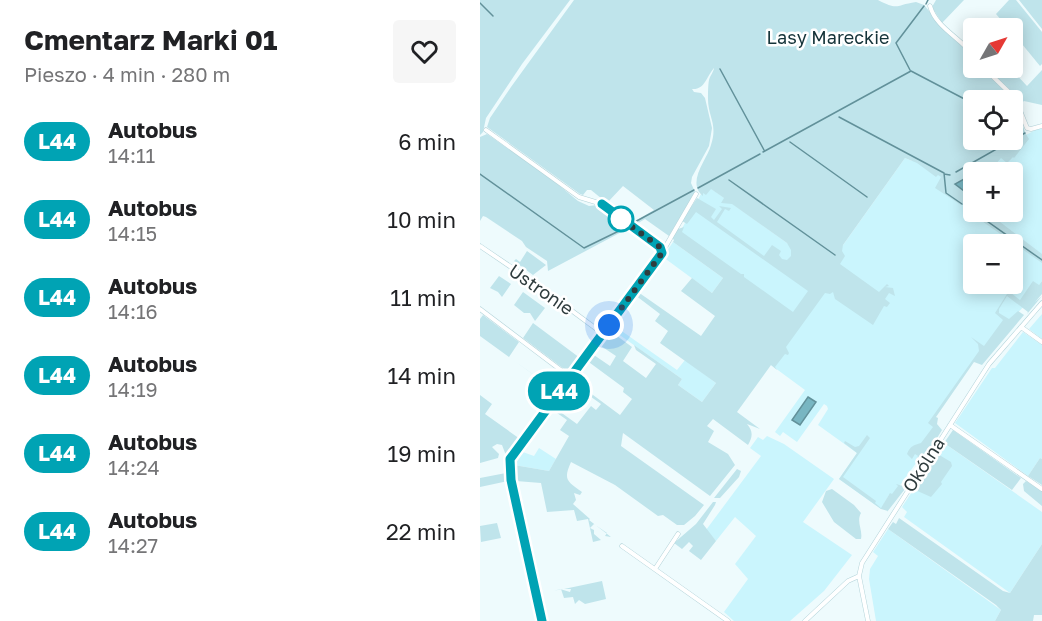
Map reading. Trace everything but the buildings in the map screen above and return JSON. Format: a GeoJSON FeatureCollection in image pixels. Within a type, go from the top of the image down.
{"type":"FeatureCollection","features":[{"type":"Feature","properties":{"kind":"street"},"geometry":{"type":"LineString","coordinates":[[930,6],[939,21],[963,43]]}},
{"type":"Feature","properties":{"kind":"street"},"geometry":{"type":"LineString","coordinates":[[994,78],[1015,98],[1027,128],[1042,126]]}},
{"type":"Feature","properties":{"kind":"street"},"geometry":{"type":"LineString","coordinates":[[486,130],[579,197],[602,204],[660,247],[662,251]]}},
{"type":"Feature","properties":{"kind":"street"},"geometry":{"type":"LineString","coordinates":[[542,621],[509,462],[515,450],[662,251],[696,194]]}},
{"type":"Feature","properties":{"kind":"street","name":"Ustronie"},"geometry":{"type":"LineString","coordinates":[[480,246],[602,333]]}},
{"type":"Feature","properties":{"kind":"street","name":"Okólna"},"geometry":{"type":"LineString","coordinates":[[859,576],[863,562],[989,364],[1042,303]]}},
{"type":"Feature","properties":{"kind":"street"},"geometry":{"type":"LineString","coordinates":[[480,309],[570,377]]}},
{"type":"Feature","properties":{"kind":"street"},"geometry":{"type":"LineString","coordinates":[[1021,327],[1042,342]]}},
{"type":"Feature","properties":{"kind":"street"},"geometry":{"type":"LineString","coordinates":[[950,425],[1042,489]]}},
{"type":"Feature","properties":{"kind":"street"},"geometry":{"type":"LineString","coordinates":[[655,569],[678,534]]}},
{"type":"Feature","properties":{"kind":"street"},"geometry":{"type":"LineString","coordinates":[[622,546],[728,621]]}},
{"type":"Feature","properties":{"kind":"street"},"geometry":{"type":"LineString","coordinates":[[805,621],[848,581],[859,576],[868,621]]}},
{"type":"Feature","properties":{"kind":"shaded area"},"geometry":{"type":"Polygon","coordinates":[[[1037,129],[1042,129],[1042,281],[1024,306],[973,361],[931,421],[940,430],[893,495],[889,495],[881,509],[839,479],[857,453],[818,425],[828,409],[827,406],[824,404],[797,442],[783,432],[780,436],[775,432],[805,390],[771,365],[831,262],[905,158],[912,161],[982,159],[998,150],[1023,150],[1023,137],[1037,129]]]}},
{"type":"Feature","properties":{"kind":"shaded area"},"geometry":{"type":"Polygon","coordinates":[[[963,180],[963,190],[955,184],[963,180]]]}},
{"type":"Feature","properties":{"kind":"shaded area"},"geometry":{"type":"Polygon","coordinates":[[[706,185],[801,253],[810,291],[794,314],[680,232],[706,185]]]}},
{"type":"Feature","properties":{"kind":"shaded area"},"geometry":{"type":"Polygon","coordinates":[[[673,242],[723,278],[712,293],[663,257],[673,242]]]}},
{"type":"Feature","properties":{"kind":"shaded area"},"geometry":{"type":"Polygon","coordinates":[[[1042,314],[1042,339],[1029,329],[1042,314]]]}},
{"type":"Feature","properties":{"kind":"shaded area"},"geometry":{"type":"Polygon","coordinates":[[[616,327],[677,370],[685,360],[716,383],[702,402],[678,385],[682,379],[614,331],[616,327]]]}},
{"type":"Feature","properties":{"kind":"shaded area"},"geometry":{"type":"Polygon","coordinates":[[[1023,332],[1042,345],[1042,459],[1040,458],[1028,476],[955,423],[992,368],[995,368],[1023,332]]]}},
{"type":"Feature","properties":{"kind":"shaded area"},"geometry":{"type":"Polygon","coordinates":[[[808,397],[816,402],[800,425],[792,420],[808,397]]]}},
{"type":"Feature","properties":{"kind":"shaded area"},"geometry":{"type":"Polygon","coordinates":[[[767,436],[784,444],[834,479],[803,522],[852,555],[824,591],[790,621],[734,621],[724,612],[748,579],[735,564],[756,536],[735,517],[716,541],[706,530],[761,456],[750,448],[758,437],[763,440],[767,436]]]}},
{"type":"Feature","properties":{"kind":"shaded area"},"geometry":{"type":"Polygon","coordinates":[[[944,443],[1042,512],[1042,544],[1010,593],[904,517],[907,512],[902,507],[944,443]]]}},
{"type":"Feature","properties":{"kind":"shaded area"},"geometry":{"type":"Polygon","coordinates":[[[539,448],[556,459],[549,471],[514,465],[520,451],[534,456],[539,448]]]}},
{"type":"Feature","properties":{"kind":"shaded area"},"geometry":{"type":"Polygon","coordinates":[[[888,529],[1001,610],[995,621],[876,621],[869,579],[870,569],[878,556],[873,552],[888,529]]]}},
{"type":"Feature","properties":{"kind":"green space"},"geometry":{"type":"Polygon","coordinates":[[[480,0],[570,0],[522,64],[486,118],[483,132],[480,135],[480,0]]]}},
{"type":"Feature","properties":{"kind":"green space","name":"Lasy Mareckie"},"geometry":{"type":"Polygon","coordinates":[[[574,0],[878,0],[894,6],[916,2],[924,5],[948,33],[963,46],[963,78],[994,78],[1006,90],[963,90],[963,150],[1020,150],[1008,162],[1001,158],[998,162],[963,162],[963,179],[956,184],[963,190],[961,205],[935,188],[941,177],[938,175],[936,177],[917,163],[905,158],[843,245],[842,251],[845,256],[840,264],[879,292],[887,284],[889,286],[885,287],[893,288],[895,296],[889,293],[885,299],[890,303],[887,307],[884,306],[873,325],[835,299],[833,292],[825,293],[786,347],[789,353],[785,354],[775,367],[777,370],[771,365],[737,412],[760,429],[747,424],[752,434],[748,445],[713,419],[707,426],[714,431],[708,442],[728,454],[735,465],[710,496],[623,433],[621,446],[704,505],[684,525],[677,525],[663,515],[658,516],[615,485],[571,462],[567,473],[568,480],[582,492],[580,495],[574,493],[576,500],[573,504],[596,525],[590,528],[601,540],[593,542],[588,519],[577,521],[574,510],[547,512],[541,483],[516,481],[514,465],[549,471],[569,436],[560,430],[567,420],[550,408],[552,406],[577,424],[591,406],[596,410],[601,404],[587,394],[589,392],[620,415],[632,399],[623,392],[624,388],[586,360],[591,353],[610,366],[616,356],[598,344],[609,330],[632,347],[623,361],[646,378],[656,364],[636,350],[634,345],[682,379],[678,385],[702,402],[716,383],[660,343],[668,331],[655,321],[660,314],[635,295],[638,292],[701,336],[715,316],[681,291],[692,278],[712,293],[723,278],[673,242],[672,238],[678,229],[684,227],[682,232],[744,274],[744,277],[793,312],[808,291],[696,212],[687,224],[682,221],[697,198],[716,209],[711,217],[714,220],[722,209],[719,206],[731,208],[729,211],[725,209],[717,222],[764,256],[772,245],[781,251],[779,255],[782,259],[787,260],[791,256],[787,243],[732,204],[721,203],[724,198],[711,189],[706,195],[703,193],[703,196],[698,190],[699,171],[713,138],[713,126],[708,105],[708,92],[709,80],[714,68],[703,85],[692,89],[694,92],[701,93],[705,98],[712,128],[709,146],[692,177],[691,183],[695,192],[669,236],[645,219],[635,225],[641,229],[640,231],[630,224],[654,210],[623,186],[607,203],[591,190],[587,190],[583,195],[580,194],[487,127],[490,118],[574,0]]]}},
{"type":"Feature","properties":{"kind":"green space"},"geometry":{"type":"Polygon","coordinates":[[[936,0],[964,0],[942,23],[932,7],[936,0]]]}},
{"type":"Feature","properties":{"kind":"green space"},"geometry":{"type":"Polygon","coordinates":[[[1009,0],[1016,0],[1042,32],[1042,64],[1040,66],[1023,45],[1023,18],[999,18],[996,14],[1009,0]]]}},
{"type":"Feature","properties":{"kind":"green space"},"geometry":{"type":"Polygon","coordinates":[[[1019,0],[1042,0],[1042,29],[1019,0]]]}},
{"type":"Feature","properties":{"kind":"green space"},"geometry":{"type":"Polygon","coordinates":[[[1042,70],[1042,105],[1023,102],[1023,90],[1010,90],[996,78],[1019,78],[1027,86],[1042,70]]]}},
{"type":"Feature","properties":{"kind":"green space"},"geometry":{"type":"Polygon","coordinates":[[[1023,126],[1024,130],[1029,139],[1023,147],[1023,126]]]}},
{"type":"Feature","properties":{"kind":"green space"},"geometry":{"type":"Polygon","coordinates":[[[487,134],[549,177],[578,201],[589,206],[597,205],[629,228],[548,271],[547,261],[526,247],[522,241],[486,217],[483,216],[480,221],[480,137],[487,134]]]}},
{"type":"Feature","properties":{"kind":"green space"},"geometry":{"type":"Polygon","coordinates":[[[983,222],[1000,222],[1016,234],[1000,234],[983,222]]]}},
{"type":"Feature","properties":{"kind":"green space"},"geometry":{"type":"Polygon","coordinates":[[[1023,239],[1042,254],[1042,263],[1023,250],[1023,239]]]}},
{"type":"Feature","properties":{"kind":"green space"},"geometry":{"type":"Polygon","coordinates":[[[527,251],[546,265],[533,275],[514,261],[516,259],[520,262],[527,251]]]}},
{"type":"Feature","properties":{"kind":"green space"},"geometry":{"type":"Polygon","coordinates":[[[499,276],[511,284],[502,297],[490,288],[499,276]]]}},
{"type":"Feature","properties":{"kind":"green space"},"geometry":{"type":"Polygon","coordinates":[[[1033,281],[1039,285],[1042,281],[1042,294],[1035,302],[1042,296],[1027,314],[1028,312],[1007,296],[999,313],[1009,319],[1018,311],[1024,315],[982,365],[974,362],[936,417],[938,418],[937,424],[942,430],[921,464],[930,446],[920,463],[915,461],[918,456],[915,454],[912,459],[907,454],[909,449],[921,443],[933,427],[928,423],[979,351],[978,344],[971,337],[984,346],[1003,320],[995,313],[1007,294],[1012,294],[1020,300],[1033,281]]]}},
{"type":"Feature","properties":{"kind":"green space"},"geometry":{"type":"Polygon","coordinates":[[[523,292],[545,308],[535,321],[530,313],[524,313],[514,305],[523,292]]]}},
{"type":"Feature","properties":{"kind":"green space"},"geometry":{"type":"Polygon","coordinates":[[[483,315],[519,342],[509,357],[480,336],[480,319],[483,315]]]}},
{"type":"Feature","properties":{"kind":"green space"},"geometry":{"type":"Polygon","coordinates":[[[533,323],[580,358],[570,372],[523,338],[533,323]]]}},
{"type":"Feature","properties":{"kind":"green space"},"geometry":{"type":"Polygon","coordinates":[[[480,395],[492,404],[485,414],[520,439],[507,458],[502,445],[497,444],[492,447],[499,454],[498,458],[480,463],[480,395]]]}},
{"type":"Feature","properties":{"kind":"green space"},"geometry":{"type":"Polygon","coordinates":[[[953,430],[1021,478],[1012,490],[944,443],[953,430]]]}},
{"type":"Feature","properties":{"kind":"green space"},"geometry":{"type":"Polygon","coordinates":[[[867,435],[870,438],[843,477],[876,501],[875,503],[881,508],[890,493],[892,494],[898,486],[896,484],[903,486],[905,489],[888,511],[881,509],[839,479],[857,453],[844,443],[845,441],[855,447],[859,446],[867,435]]]}},
{"type":"Feature","properties":{"kind":"green space"},"geometry":{"type":"Polygon","coordinates":[[[936,453],[951,462],[952,466],[941,482],[942,484],[931,497],[913,489],[936,453]]]}},
{"type":"Feature","properties":{"kind":"green space"},"geometry":{"type":"Polygon","coordinates":[[[1040,458],[1042,459],[1042,485],[1028,476],[1040,458]]]}},
{"type":"Feature","properties":{"kind":"green space"},"geometry":{"type":"Polygon","coordinates":[[[737,469],[741,471],[739,477],[720,498],[714,498],[737,469]]]}},
{"type":"Feature","properties":{"kind":"green space"},"geometry":{"type":"Polygon","coordinates":[[[506,473],[508,481],[480,487],[480,478],[506,473]]]}},
{"type":"Feature","properties":{"kind":"green space"},"geometry":{"type":"Polygon","coordinates":[[[1026,481],[1042,491],[1042,506],[1024,491],[1023,484],[1026,481]]]}},
{"type":"Feature","properties":{"kind":"green space"},"geometry":{"type":"Polygon","coordinates":[[[832,489],[861,513],[859,520],[861,539],[856,539],[834,522],[822,502],[826,491],[832,489]]]}},
{"type":"Feature","properties":{"kind":"green space"},"geometry":{"type":"Polygon","coordinates":[[[713,502],[716,502],[715,505],[703,524],[716,541],[701,560],[689,551],[693,546],[689,542],[682,549],[674,543],[696,524],[713,502]]]}},
{"type":"Feature","properties":{"kind":"green space"},"geometry":{"type":"Polygon","coordinates":[[[899,518],[1003,591],[1010,593],[1042,544],[1042,615],[1034,615],[1033,621],[995,621],[1001,610],[996,605],[888,529],[893,522],[896,524],[899,518]]]}},
{"type":"Feature","properties":{"kind":"green space"},"geometry":{"type":"Polygon","coordinates":[[[497,523],[501,538],[481,542],[480,526],[497,523]]]}},
{"type":"Feature","properties":{"kind":"green space"},"geometry":{"type":"Polygon","coordinates":[[[602,581],[606,599],[585,604],[579,600],[575,604],[573,597],[564,598],[561,589],[570,592],[571,589],[564,589],[602,581]]]}},
{"type":"Feature","properties":{"kind":"waterway"},"geometry":{"type":"LineString","coordinates":[[926,4],[928,0]]}},
{"type":"Feature","properties":{"kind":"waterway"},"geometry":{"type":"LineString","coordinates":[[480,3],[493,16]]}},
{"type":"Feature","properties":{"kind":"waterway"},"geometry":{"type":"LineString","coordinates":[[910,70],[896,43],[924,6]]}},
{"type":"Feature","properties":{"kind":"waterway"},"geometry":{"type":"LineString","coordinates":[[720,69],[764,150]]}},
{"type":"Feature","properties":{"kind":"waterway"},"geometry":{"type":"LineString","coordinates":[[763,152],[911,71],[963,98]]}},
{"type":"Feature","properties":{"kind":"waterway"},"geometry":{"type":"LineString","coordinates":[[839,117],[944,173],[946,193],[962,204]]}},
{"type":"Feature","properties":{"kind":"waterway"},"geometry":{"type":"LineString","coordinates":[[956,172],[1025,133]]}},
{"type":"Feature","properties":{"kind":"waterway"},"geometry":{"type":"LineString","coordinates":[[790,142],[867,197]]}},
{"type":"Feature","properties":{"kind":"waterway"},"geometry":{"type":"LineString","coordinates":[[698,188],[760,154]]}},
{"type":"Feature","properties":{"kind":"waterway"},"geometry":{"type":"LineString","coordinates":[[480,174],[584,248],[627,227]]}},
{"type":"Feature","properties":{"kind":"waterway"},"geometry":{"type":"LineString","coordinates":[[944,174],[950,175]]}},
{"type":"Feature","properties":{"kind":"waterway"},"geometry":{"type":"LineString","coordinates":[[729,180],[835,255]]}},
{"type":"Feature","properties":{"kind":"waterway"},"geometry":{"type":"LineString","coordinates":[[631,224],[694,190]]}},
{"type":"Feature","properties":{"kind":"waterway"},"geometry":{"type":"LineString","coordinates":[[988,222],[1042,260]]}},
{"type":"Feature","properties":{"kind":"bus line","name":"L44"},"geometry":{"type":"LineString","coordinates":[[542,621],[511,480],[510,459],[662,253],[660,247],[602,204]]}},
{"type":"Feature","properties":{"kind":"route"},"geometry":{"type":"LineString","coordinates":[[609,325],[662,253],[660,247],[621,219]]}}]}
